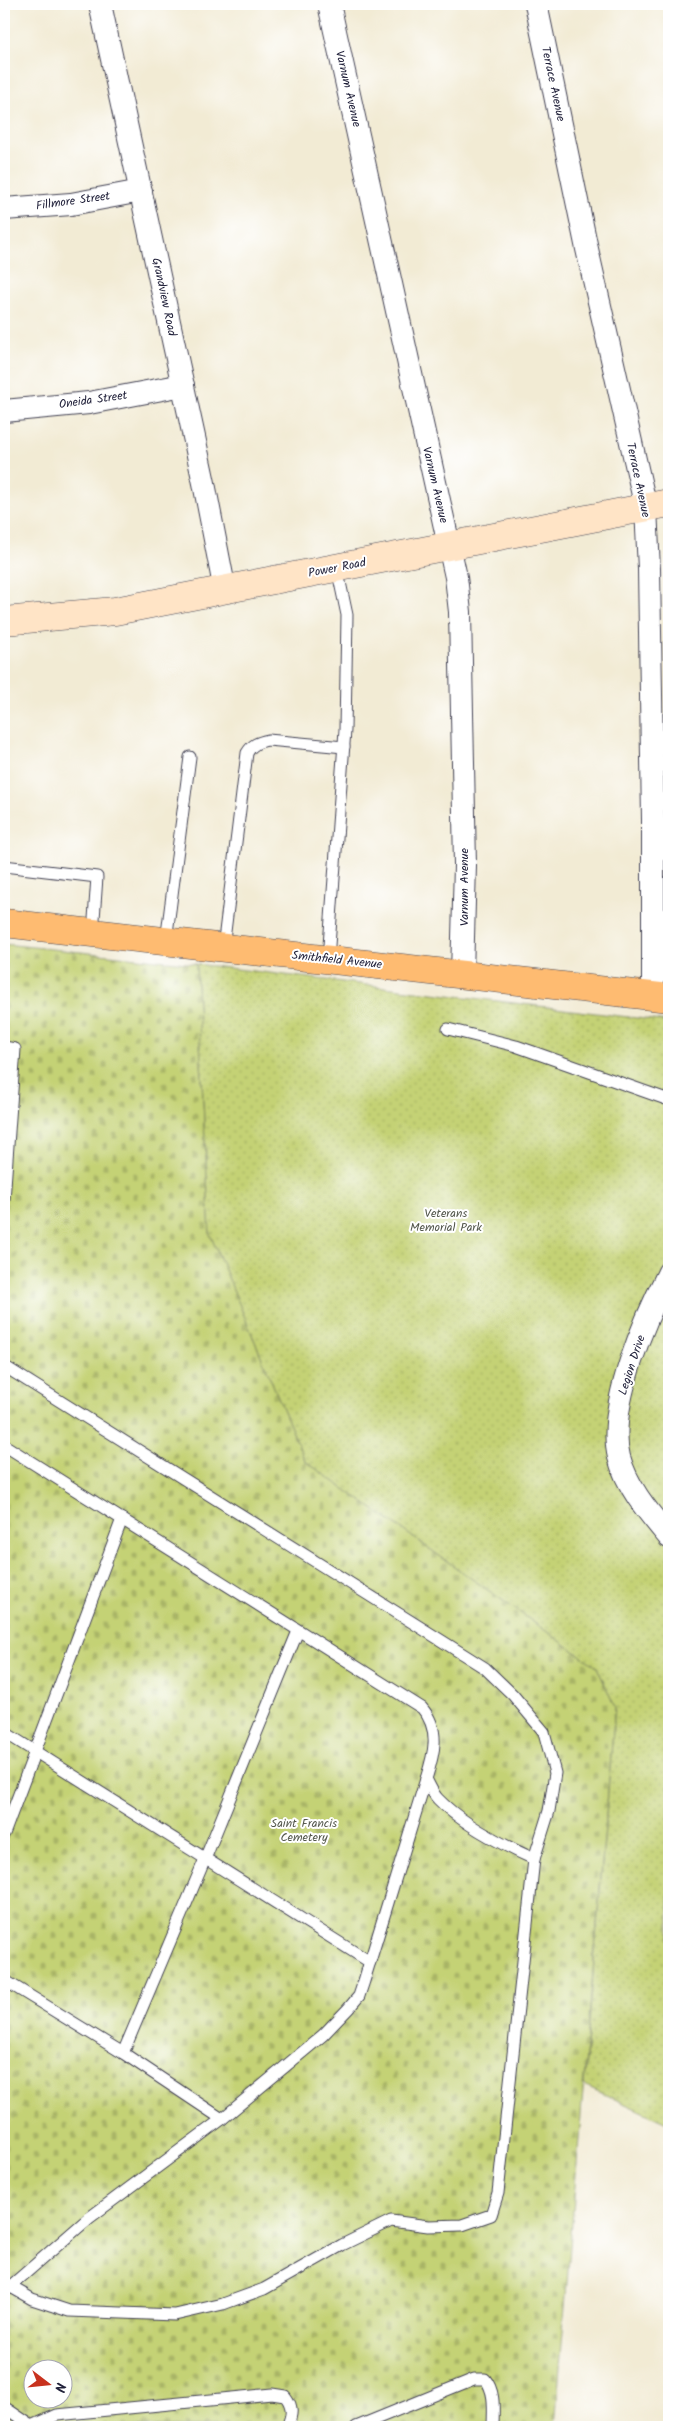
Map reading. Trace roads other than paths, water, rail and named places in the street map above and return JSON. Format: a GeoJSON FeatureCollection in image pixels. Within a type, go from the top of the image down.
{"type":"FeatureCollection","features":[{"type":"Feature","properties":{"kind":"main road","name":"Power Road"},"geometry":{"type":"LineString","coordinates":[[4,621],[115,611],[657,505]]}},
{"type":"Feature","properties":{"kind":"main road","name":"Smithfield Avenue"},"geometry":{"type":"LineString","coordinates":[[4,923],[661,997]]}},
{"type":"Feature","properties":{"kind":"street","name":"Grandview Road"},"geometry":{"type":"LineString","coordinates":[[100,4],[204,483],[225,591]]}},
{"type":"Feature","properties":{"kind":"street","name":"Varnum Avenue"},"geometry":{"type":"LineString","coordinates":[[328,4],[456,577],[460,612],[465,865],[462,974]]}},
{"type":"Feature","properties":{"kind":"street","name":"Terrace Avenue"},"geometry":{"type":"LineString","coordinates":[[536,4],[587,249],[657,505],[649,568],[653,791],[661,997]]}},
{"type":"Feature","properties":{"kind":"street","name":"Fillmore Street"},"geometry":{"type":"LineString","coordinates":[[4,209],[71,204],[141,191]]}},
{"type":"Feature","properties":{"kind":"street","name":"Oneida Street"},"geometry":{"type":"LineString","coordinates":[[4,411],[89,403],[183,385]]}},
{"type":"Feature","properties":{"kind":"street","name":"Legion Drive"},"geometry":{"type":"LineString","coordinates":[[669,1272],[656,1297],[633,1356],[621,1394],[617,1427],[618,1455],[624,1471],[649,1513],[669,1538]]}},
{"type":"Feature","properties":{"kind":"lane"},"geometry":{"type":"LineString","coordinates":[[328,959],[344,747],[347,615],[337,568]]}},
{"type":"Feature","properties":{"kind":"lane"},"geometry":{"type":"LineString","coordinates":[[223,948],[247,753],[250,748],[257,743],[268,740],[344,747]]}},
{"type":"Feature","properties":{"kind":"lane"},"geometry":{"type":"LineString","coordinates":[[166,941],[190,757]]}},
{"type":"Feature","properties":{"kind":"lane"},"geometry":{"type":"LineString","coordinates":[[4,866],[97,877],[93,933]]}},
{"type":"Feature","properties":{"kind":"lane"},"geometry":{"type":"LineString","coordinates":[[448,1029],[516,1046],[669,1100]]}},
{"type":"Feature","properties":{"kind":"lane"},"geometry":{"type":"LineString","coordinates":[[4,1047],[15,1049],[4,1177],[4,1200]]}},
{"type":"Feature","properties":{"kind":"lane"},"geometry":{"type":"LineString","coordinates":[[4,1366],[485,1668],[512,1695],[544,1732],[555,1773],[549,1811],[534,1859],[498,2194],[491,2215],[462,2225],[428,2226],[391,2222],[342,2245],[264,2289],[223,2304],[175,2315],[69,2311],[32,2299],[5,2287],[89,2218],[222,2119],[323,2036],[358,1996],[370,1962],[435,1745],[430,1717],[422,1708],[4,1445]]}},
{"type":"Feature","properties":{"kind":"lane"},"geometry":{"type":"LineString","coordinates":[[4,1834],[122,1519]]}},
{"type":"Feature","properties":{"kind":"lane"},"geometry":{"type":"LineString","coordinates":[[123,2053],[205,1859],[298,1630]]}},
{"type":"Feature","properties":{"kind":"lane"},"geometry":{"type":"LineString","coordinates":[[4,1732],[370,1962]]}},
{"type":"Feature","properties":{"kind":"lane"},"geometry":{"type":"LineString","coordinates":[[426,1779],[437,1799],[462,1818],[506,1847],[534,1859]]}},
{"type":"Feature","properties":{"kind":"lane"},"geometry":{"type":"LineString","coordinates":[[4,1980],[123,2053],[222,2119]]}},
{"type":"Feature","properties":{"kind":"lane"},"geometry":{"type":"LineString","coordinates":[[356,2427],[474,2379],[485,2379],[491,2386],[493,2427]]}},
{"type":"Feature","properties":{"kind":"lane"},"geometry":{"type":"LineString","coordinates":[[4,2407],[32,2427],[58,2415],[272,2394],[285,2396],[290,2402],[293,2413],[287,2427]]}},
{"type":"Feature","properties":{"kind":"park label","name":"Veterans Memorial Park"},"geometry":{"type":"Point","coordinates":[446,1220]}},
{"type":"Feature","properties":{"kind":"park label","name":"Saint Francis Cemetery"},"geometry":{"type":"Point","coordinates":[304,1830]}}]}
